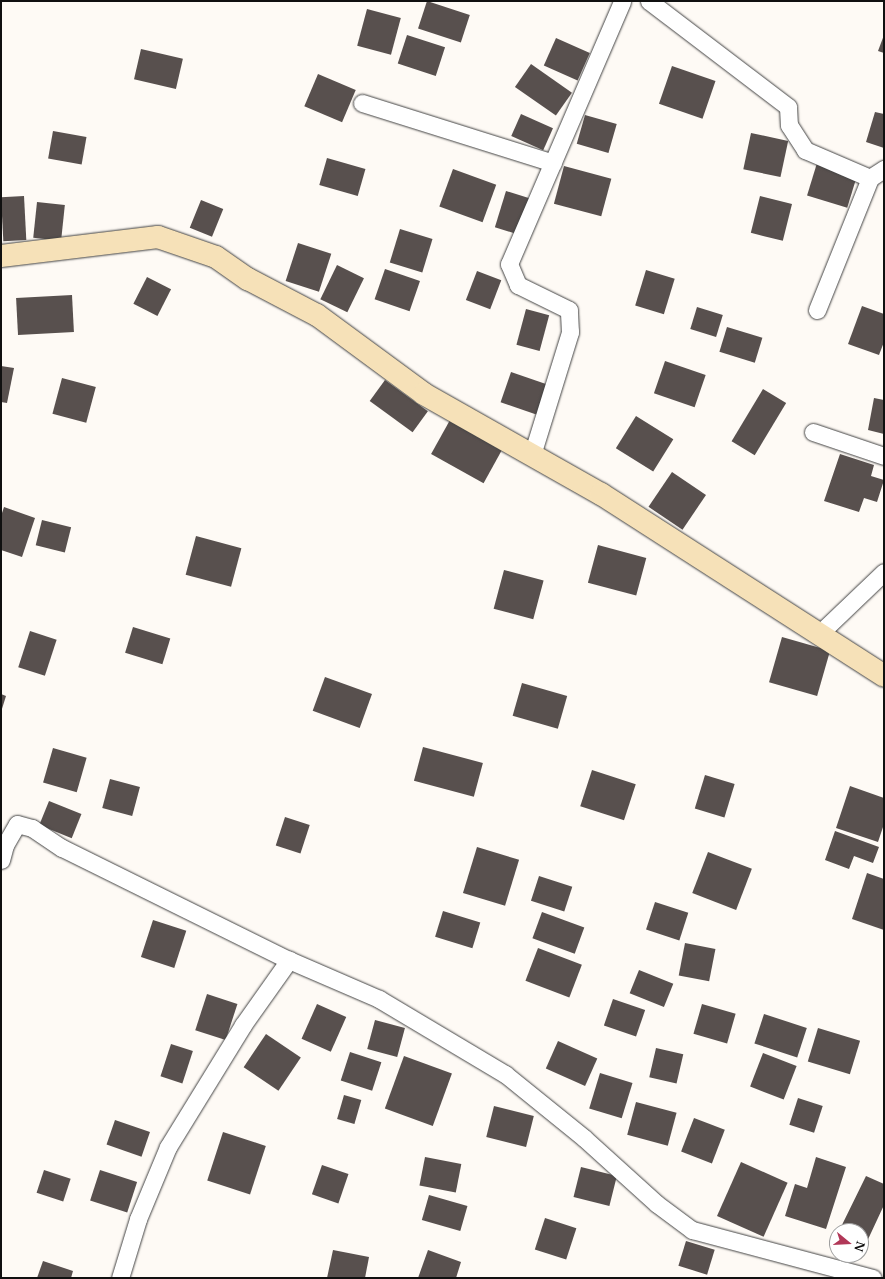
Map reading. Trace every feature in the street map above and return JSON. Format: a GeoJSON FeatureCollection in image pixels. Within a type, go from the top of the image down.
{"type":"FeatureCollection","features":[{"type":"Feature","properties":{"kind":"main road"},"geometry":{"type":"LineString","coordinates":[[1,256],[158,237],[216,257],[248,279],[317,315],[424,394],[601,494],[818,635],[884,676]]}},
{"type":"Feature","properties":{"kind":"street"},"geometry":{"type":"LineString","coordinates":[[532,455],[570,332],[569,310],[518,285],[509,264],[622,1]]}},
{"type":"Feature","properties":{"kind":"street"},"geometry":{"type":"LineString","coordinates":[[649,1],[788,107],[788,125],[805,150],[877,174],[817,310]]}},
{"type":"Feature","properties":{"kind":"street"},"geometry":{"type":"LineString","coordinates":[[362,103],[552,163]]}},
{"type":"Feature","properties":{"kind":"street"},"geometry":{"type":"LineString","coordinates":[[813,432],[884,456]]}},
{"type":"Feature","properties":{"kind":"street"},"geometry":{"type":"LineString","coordinates":[[818,635],[884,572]]}},
{"type":"Feature","properties":{"kind":"street"},"geometry":{"type":"LineString","coordinates":[[1,860],[5,846],[17,824],[32,828],[62,848],[289,960],[379,999],[505,1074],[584,1138],[657,1204],[692,1230],[873,1278]]}},
{"type":"Feature","properties":{"kind":"street"},"geometry":{"type":"LineString","coordinates":[[120,1278],[138,1218],[168,1147],[243,1025],[289,960]]}},
{"type":"Feature","properties":{"kind":"building"},"geometry":{"type":"Polygon","coordinates":[[[427,1],[470,15],[461,42],[418,29],[427,1]]]}},
{"type":"Feature","properties":{"kind":"building"},"geometry":{"type":"Polygon","coordinates":[[[367,9],[401,18],[391,55],[357,46],[367,9]]]}},
{"type":"Feature","properties":{"kind":"building"},"geometry":{"type":"Polygon","coordinates":[[[407,35],[445,47],[436,76],[398,64],[407,35]]]}},
{"type":"Feature","properties":{"kind":"building"},"geometry":{"type":"Polygon","coordinates":[[[884,35],[884,53],[878,51],[884,35]]]}},
{"type":"Feature","properties":{"kind":"building"},"geometry":{"type":"Polygon","coordinates":[[[556,38],[590,53],[578,80],[544,65],[556,38]]]}},
{"type":"Feature","properties":{"kind":"building"},"geometry":{"type":"Polygon","coordinates":[[[141,49],[183,59],[176,89],[134,79],[141,49]]]}},
{"type":"Feature","properties":{"kind":"building"},"geometry":{"type":"Polygon","coordinates":[[[531,64],[572,93],[556,116],[515,87],[531,64]]]}},
{"type":"Feature","properties":{"kind":"building"},"geometry":{"type":"Polygon","coordinates":[[[672,66],[715,81],[702,119],[659,104],[672,66]]]}},
{"type":"Feature","properties":{"kind":"building"},"geometry":{"type":"Polygon","coordinates":[[[318,74],[356,90],[342,122],[304,106],[318,74]]]}},
{"type":"Feature","properties":{"kind":"building"},"geometry":{"type":"Polygon","coordinates":[[[875,112],[884,114],[884,148],[866,142],[875,112]]]}},
{"type":"Feature","properties":{"kind":"building"},"geometry":{"type":"Polygon","coordinates":[[[521,114],[553,128],[543,150],[511,136],[521,114]]]}},
{"type":"Feature","properties":{"kind":"building"},"geometry":{"type":"Polygon","coordinates":[[[585,115],[617,124],[608,153],[577,144],[585,115]]]}},
{"type":"Feature","properties":{"kind":"building"},"geometry":{"type":"Polygon","coordinates":[[[53,131],[86,137],[82,164],[48,159],[53,131]]]}},
{"type":"Feature","properties":{"kind":"building"},"geometry":{"type":"Polygon","coordinates":[[[751,133],[788,141],[780,177],[743,169],[751,133]]]}},
{"type":"Feature","properties":{"kind":"building"},"geometry":{"type":"Polygon","coordinates":[[[327,158],[365,169],[358,196],[319,185],[327,158]]]}},
{"type":"Feature","properties":{"kind":"building"},"geometry":{"type":"Polygon","coordinates":[[[817,163],[857,175],[847,208],[807,196],[817,163]]]}},
{"type":"Feature","properties":{"kind":"building"},"geometry":{"type":"Polygon","coordinates":[[[564,166],[611,179],[601,216],[554,204],[564,166]]]}},
{"type":"Feature","properties":{"kind":"building"},"geometry":{"type":"Polygon","coordinates":[[[453,169],[496,185],[483,222],[439,207],[453,169]]]}},
{"type":"Feature","properties":{"kind":"building"},"geometry":{"type":"Polygon","coordinates":[[[506,191],[532,199],[521,235],[495,227],[506,191]]]}},
{"type":"Feature","properties":{"kind":"building"},"geometry":{"type":"Polygon","coordinates":[[[24,196],[26,240],[3,241],[1,197],[24,196]]]}},
{"type":"Feature","properties":{"kind":"building"},"geometry":{"type":"Polygon","coordinates":[[[760,196],[792,204],[783,241],[751,233],[760,196]]]}},
{"type":"Feature","properties":{"kind":"building"},"geometry":{"type":"Polygon","coordinates":[[[201,200],[223,209],[212,237],[190,228],[201,200]]]}},
{"type":"Feature","properties":{"kind":"building"},"geometry":{"type":"Polygon","coordinates":[[[37,202],[65,205],[61,241],[33,238],[37,202]]]}},
{"type":"Feature","properties":{"kind":"building"},"geometry":{"type":"Polygon","coordinates":[[[400,229],[433,239],[422,272],[390,262],[400,229]]]}},
{"type":"Feature","properties":{"kind":"building"},"geometry":{"type":"Polygon","coordinates":[[[298,243],[331,254],[319,292],[286,281],[298,243]]]}},
{"type":"Feature","properties":{"kind":"building"},"geometry":{"type":"Polygon","coordinates":[[[337,265],[364,278],[347,312],[320,299],[337,265]]]}},
{"type":"Feature","properties":{"kind":"building"},"geometry":{"type":"Polygon","coordinates":[[[385,269],[420,281],[410,311],[375,299],[385,269]]]}},
{"type":"Feature","properties":{"kind":"building"},"geometry":{"type":"Polygon","coordinates":[[[646,270],[675,279],[664,314],[635,305],[646,270]]]}},
{"type":"Feature","properties":{"kind":"building"},"geometry":{"type":"Polygon","coordinates":[[[477,271],[501,280],[490,309],[466,300],[477,271]]]}},
{"type":"Feature","properties":{"kind":"building"},"geometry":{"type":"Polygon","coordinates":[[[147,277],[171,289],[157,316],[133,304],[147,277]]]}},
{"type":"Feature","properties":{"kind":"building"},"geometry":{"type":"Polygon","coordinates":[[[72,295],[74,332],[18,335],[16,298],[72,295]]]}},
{"type":"Feature","properties":{"kind":"building"},"geometry":{"type":"Polygon","coordinates":[[[862,306],[884,314],[884,342],[879,355],[848,344],[862,306]]]}},
{"type":"Feature","properties":{"kind":"building"},"geometry":{"type":"Polygon","coordinates":[[[697,307],[723,315],[716,337],[690,329],[697,307]]]}},
{"type":"Feature","properties":{"kind":"building"},"geometry":{"type":"Polygon","coordinates":[[[526,309],[549,315],[540,351],[516,345],[526,309]]]}},
{"type":"Feature","properties":{"kind":"building"},"geometry":{"type":"Polygon","coordinates":[[[727,327],[762,338],[755,363],[719,352],[727,327]]]}},
{"type":"Feature","properties":{"kind":"building"},"geometry":{"type":"Polygon","coordinates":[[[665,361],[706,375],[695,407],[654,393],[665,361]]]}},
{"type":"Feature","properties":{"kind":"building"},"geometry":{"type":"Polygon","coordinates":[[[1,366],[14,368],[7,403],[1,402],[1,366]]]}},
{"type":"Feature","properties":{"kind":"building"},"geometry":{"type":"Polygon","coordinates":[[[511,372],[549,385],[538,415],[501,402],[511,372]]]}},
{"type":"Feature","properties":{"kind":"building"},"geometry":{"type":"Polygon","coordinates":[[[62,378],[96,387],[86,423],[52,414],[62,378]]]}},
{"type":"Feature","properties":{"kind":"building"},"geometry":{"type":"Polygon","coordinates":[[[385,380],[428,411],[413,432],[370,401],[385,380]]]}},
{"type":"Feature","properties":{"kind":"building"},"geometry":{"type":"Polygon","coordinates":[[[763,389],[786,403],[755,455],[732,441],[763,389]]]}},
{"type":"Feature","properties":{"kind":"building"},"geometry":{"type":"Polygon","coordinates":[[[874,398],[884,400],[884,434],[868,430],[874,398]]]}},
{"type":"Feature","properties":{"kind":"building"},"geometry":{"type":"Polygon","coordinates":[[[636,416],[673,439],[653,472],[616,448],[636,416]]]}},
{"type":"Feature","properties":{"kind":"building"},"geometry":{"type":"Polygon","coordinates":[[[450,420],[502,449],[484,483],[431,454],[450,420]]]}},
{"type":"Feature","properties":{"kind":"building"},"geometry":{"type":"Polygon","coordinates":[[[840,454],[874,465],[871,476],[884,480],[877,502],[864,498],[859,512],[824,501],[840,454]]]}},
{"type":"Feature","properties":{"kind":"building"},"geometry":{"type":"Polygon","coordinates":[[[672,472],[706,495],[683,530],[649,507],[672,472]]]}},
{"type":"Feature","properties":{"kind":"building"},"geometry":{"type":"Polygon","coordinates":[[[4,507],[35,518],[22,557],[1,550],[1,516],[4,507]]]}},
{"type":"Feature","properties":{"kind":"building"},"geometry":{"type":"Polygon","coordinates":[[[42,520],[71,527],[65,552],[36,545],[42,520]]]}},
{"type":"Feature","properties":{"kind":"building"},"geometry":{"type":"Polygon","coordinates":[[[196,536],[241,548],[231,587],[186,575],[196,536]]]}},
{"type":"Feature","properties":{"kind":"building"},"geometry":{"type":"Polygon","coordinates":[[[598,545],[646,558],[636,596],[588,583],[598,545]]]}},
{"type":"Feature","properties":{"kind":"building"},"geometry":{"type":"Polygon","coordinates":[[[504,570],[544,581],[533,619],[494,609],[504,570]]]}},
{"type":"Feature","properties":{"kind":"building"},"geometry":{"type":"Polygon","coordinates":[[[133,627],[170,638],[162,664],[125,653],[133,627]]]}},
{"type":"Feature","properties":{"kind":"building"},"geometry":{"type":"Polygon","coordinates":[[[30,631],[57,640],[45,676],[18,667],[30,631]]]}},
{"type":"Feature","properties":{"kind":"building"},"geometry":{"type":"Polygon","coordinates":[[[782,637],[830,651],[817,696],[769,682],[782,637]]]}},
{"type":"Feature","properties":{"kind":"building"},"geometry":{"type":"Polygon","coordinates":[[[325,677],[372,694],[360,728],[313,711],[325,677]]]}},
{"type":"Feature","properties":{"kind":"building"},"geometry":{"type":"Polygon","coordinates":[[[522,683],[567,696],[558,729],[513,716],[522,683]]]}},
{"type":"Feature","properties":{"kind":"building"},"geometry":{"type":"Polygon","coordinates":[[[1,694],[6,696],[1,712],[1,694]]]}},
{"type":"Feature","properties":{"kind":"building"},"geometry":{"type":"Polygon","coordinates":[[[423,747],[483,763],[474,797],[414,781],[423,747]]]}},
{"type":"Feature","properties":{"kind":"building"},"geometry":{"type":"Polygon","coordinates":[[[53,748],[87,758],[77,792],[43,783],[53,748]]]}},
{"type":"Feature","properties":{"kind":"building"},"geometry":{"type":"Polygon","coordinates":[[[592,770],[636,784],[624,820],[580,806],[592,770]]]}},
{"type":"Feature","properties":{"kind":"building"},"geometry":{"type":"Polygon","coordinates":[[[705,775],[735,784],[724,818],[695,808],[705,775]]]}},
{"type":"Feature","properties":{"kind":"building"},"geometry":{"type":"Polygon","coordinates":[[[110,779],[140,787],[132,816],[102,808],[110,779]]]}},
{"type":"Feature","properties":{"kind":"building"},"geometry":{"type":"Polygon","coordinates":[[[850,786],[884,798],[884,824],[878,842],[836,828],[850,786]]]}},
{"type":"Feature","properties":{"kind":"building"},"geometry":{"type":"Polygon","coordinates":[[[49,801],[81,814],[72,838],[39,825],[49,801]]]}},
{"type":"Feature","properties":{"kind":"building"},"geometry":{"type":"Polygon","coordinates":[[[285,817],[310,825],[300,854],[276,846],[285,817]]]}},
{"type":"Feature","properties":{"kind":"building"},"geometry":{"type":"Polygon","coordinates":[[[835,831],[879,847],[873,863],[854,856],[849,869],[825,860],[835,831]]]}},
{"type":"Feature","properties":{"kind":"building"},"geometry":{"type":"Polygon","coordinates":[[[477,847],[519,860],[505,906],[463,893],[477,847]]]}},
{"type":"Feature","properties":{"kind":"building"},"geometry":{"type":"Polygon","coordinates":[[[708,852],[752,869],[736,910],[692,893],[708,852]]]}},
{"type":"Feature","properties":{"kind":"building"},"geometry":{"type":"Polygon","coordinates":[[[867,873],[884,879],[884,930],[852,919],[867,873]]]}},
{"type":"Feature","properties":{"kind":"building"},"geometry":{"type":"Polygon","coordinates":[[[539,876],[572,887],[564,912],[531,901],[539,876]]]}},
{"type":"Feature","properties":{"kind":"building"},"geometry":{"type":"Polygon","coordinates":[[[655,902],[688,913],[679,940],[646,930],[655,902]]]}},
{"type":"Feature","properties":{"kind":"building"},"geometry":{"type":"Polygon","coordinates":[[[443,911],[480,922],[472,948],[435,937],[443,911]]]}},
{"type":"Feature","properties":{"kind":"building"},"geometry":{"type":"Polygon","coordinates":[[[542,912],[584,927],[575,954],[532,938],[542,912]]]}},
{"type":"Feature","properties":{"kind":"building"},"geometry":{"type":"Polygon","coordinates":[[[153,920],[186,931],[174,968],[141,957],[153,920]]]}},
{"type":"Feature","properties":{"kind":"building"},"geometry":{"type":"Polygon","coordinates":[[[685,943],[715,949],[709,981],[679,975],[685,943]]]}},
{"type":"Feature","properties":{"kind":"building"},"geometry":{"type":"Polygon","coordinates":[[[538,948],[582,965],[569,998],[525,981],[538,948]]]}},
{"type":"Feature","properties":{"kind":"building"},"geometry":{"type":"Polygon","coordinates":[[[639,970],[673,984],[664,1007],[630,993],[639,970]]]}},
{"type":"Feature","properties":{"kind":"building"},"geometry":{"type":"Polygon","coordinates":[[[207,994],[237,1004],[226,1040],[195,1030],[207,994]]]}},
{"type":"Feature","properties":{"kind":"building"},"geometry":{"type":"Polygon","coordinates":[[[613,999],[645,1010],[636,1037],[604,1025],[613,999]]]}},
{"type":"Feature","properties":{"kind":"building"},"geometry":{"type":"Polygon","coordinates":[[[317,1004],[346,1017],[331,1052],[302,1039],[317,1004]]]}},
{"type":"Feature","properties":{"kind":"building"},"geometry":{"type":"Polygon","coordinates":[[[702,1004],[736,1014],[727,1043],[693,1034],[702,1004]]]}},
{"type":"Feature","properties":{"kind":"building"},"geometry":{"type":"Polygon","coordinates":[[[764,1014],[807,1028],[797,1057],[754,1043],[764,1014]]]}},
{"type":"Feature","properties":{"kind":"building"},"geometry":{"type":"Polygon","coordinates":[[[375,1020],[405,1028],[397,1057],[367,1049],[375,1020]]]}},
{"type":"Feature","properties":{"kind":"building"},"geometry":{"type":"Polygon","coordinates":[[[818,1028],[860,1041],[850,1074],[808,1061],[818,1028]]]}},
{"type":"Feature","properties":{"kind":"building"},"geometry":{"type":"Polygon","coordinates":[[[266,1034],[301,1057],[278,1091],[244,1067],[266,1034]]]}},
{"type":"Feature","properties":{"kind":"building"},"geometry":{"type":"Polygon","coordinates":[[[558,1041],[597,1058],[585,1086],[546,1068],[558,1041]]]}},
{"type":"Feature","properties":{"kind":"building"},"geometry":{"type":"Polygon","coordinates":[[[171,1044],[193,1051],[182,1083],[160,1076],[171,1044]]]}},
{"type":"Feature","properties":{"kind":"building"},"geometry":{"type":"Polygon","coordinates":[[[656,1048],[683,1054],[677,1084],[649,1077],[656,1048]]]}},
{"type":"Feature","properties":{"kind":"building"},"geometry":{"type":"Polygon","coordinates":[[[350,1052],[381,1062],[372,1091],[341,1081],[350,1052]]]}},
{"type":"Feature","properties":{"kind":"building"},"geometry":{"type":"Polygon","coordinates":[[[763,1053],[797,1066],[784,1100],[750,1087],[763,1053]]]}},
{"type":"Feature","properties":{"kind":"building"},"geometry":{"type":"Polygon","coordinates":[[[404,1056],[452,1073],[433,1126],[385,1109],[404,1056]]]}},
{"type":"Feature","properties":{"kind":"building"},"geometry":{"type":"Polygon","coordinates":[[[600,1073],[633,1083],[622,1118],[589,1108],[600,1073]]]}},
{"type":"Feature","properties":{"kind":"building"},"geometry":{"type":"Polygon","coordinates":[[[344,1095],[361,1100],[354,1124],[337,1119],[344,1095]]]}},
{"type":"Feature","properties":{"kind":"building"},"geometry":{"type":"Polygon","coordinates":[[[798,1098],[823,1106],[814,1133],[789,1125],[798,1098]]]}},
{"type":"Feature","properties":{"kind":"building"},"geometry":{"type":"Polygon","coordinates":[[[636,1102],[677,1113],[668,1146],[627,1135],[636,1102]]]}},
{"type":"Feature","properties":{"kind":"building"},"geometry":{"type":"Polygon","coordinates":[[[494,1106],[534,1116],[526,1147],[486,1137],[494,1106]]]}},
{"type":"Feature","properties":{"kind":"building"},"geometry":{"type":"Polygon","coordinates":[[[694,1118],[725,1130],[712,1163],[681,1152],[694,1118]]]}},
{"type":"Feature","properties":{"kind":"building"},"geometry":{"type":"Polygon","coordinates":[[[115,1120],[150,1132],[142,1157],[107,1145],[115,1120]]]}},
{"type":"Feature","properties":{"kind":"building"},"geometry":{"type":"Polygon","coordinates":[[[223,1132],[266,1146],[250,1194],[207,1181],[223,1132]]]}},
{"type":"Feature","properties":{"kind":"building"},"geometry":{"type":"Polygon","coordinates":[[[425,1157],[461,1164],[456,1193],[419,1185],[425,1157]]]}},
{"type":"Feature","properties":{"kind":"building"},"geometry":{"type":"Polygon","coordinates":[[[816,1157],[846,1167],[826,1229],[785,1216],[795,1184],[807,1188],[816,1157]]]}},
{"type":"Feature","properties":{"kind":"building"},"geometry":{"type":"Polygon","coordinates":[[[741,1162],[788,1183],[764,1237],[717,1216],[741,1162]]]}},
{"type":"Feature","properties":{"kind":"building"},"geometry":{"type":"Polygon","coordinates":[[[322,1165],[348,1174],[338,1203],[312,1194],[322,1165]]]}},
{"type":"Feature","properties":{"kind":"building"},"geometry":{"type":"Polygon","coordinates":[[[581,1167],[617,1176],[609,1206],[574,1197],[581,1167]]]}},
{"type":"Feature","properties":{"kind":"building"},"geometry":{"type":"Polygon","coordinates":[[[44,1170],[71,1179],[63,1201],[37,1193],[44,1170]]]}},
{"type":"Feature","properties":{"kind":"building"},"geometry":{"type":"Polygon","coordinates":[[[100,1170],[137,1182],[127,1212],[90,1200],[100,1170]]]}},
{"type":"Feature","properties":{"kind":"building"},"geometry":{"type":"Polygon","coordinates":[[[866,1176],[884,1184],[884,1205],[869,1237],[869,1223],[843,1223],[866,1176]]]}},
{"type":"Feature","properties":{"kind":"building"},"geometry":{"type":"Polygon","coordinates":[[[429,1195],[467,1206],[460,1231],[422,1220],[429,1195]]]}},
{"type":"Feature","properties":{"kind":"building"},"geometry":{"type":"Polygon","coordinates":[[[545,1218],[576,1228],[566,1260],[535,1249],[545,1218]]]}},
{"type":"Feature","properties":{"kind":"building"},"geometry":{"type":"Polygon","coordinates":[[[686,1241],[715,1250],[707,1275],[678,1266],[686,1241]]]}},
{"type":"Feature","properties":{"kind":"building"},"geometry":{"type":"Polygon","coordinates":[[[333,1250],[369,1257],[365,1278],[327,1278],[333,1250]]]}},
{"type":"Feature","properties":{"kind":"building"},"geometry":{"type":"Polygon","coordinates":[[[428,1250],[461,1262],[456,1278],[418,1278],[428,1250]]]}},
{"type":"Feature","properties":{"kind":"building"},"geometry":{"type":"Polygon","coordinates":[[[43,1261],[73,1271],[71,1278],[37,1278],[43,1261]]]}}]}
